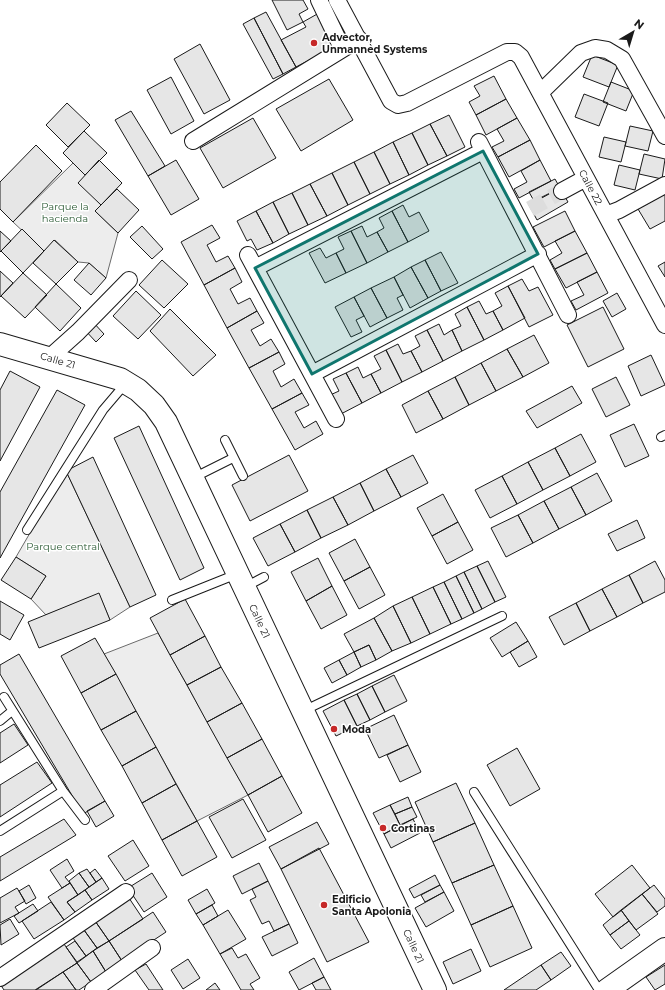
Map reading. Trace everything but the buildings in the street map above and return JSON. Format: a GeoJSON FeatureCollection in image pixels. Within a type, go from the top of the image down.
{"type":"FeatureCollection","features":[{"type":"Feature","properties":{"kind":"street"},"geometry":{"type":"LineString","coordinates":[[319,0],[342,48]]}},
{"type":"Feature","properties":{"kind":"street"},"geometry":{"type":"LineString","coordinates":[[193,141],[342,48],[359,39],[337,0]]}},
{"type":"Feature","properties":{"kind":"street","name":"Calle 22"},"geometry":{"type":"LineString","coordinates":[[359,39],[391,101],[398,106],[407,103],[506,52],[515,52],[522,57],[665,325]]}},
{"type":"Feature","properties":{"kind":"street"},"geometry":{"type":"LineString","coordinates":[[541,92],[581,53],[595,48],[607,50],[622,59],[665,136]]}},
{"type":"Feature","properties":{"kind":"street"},"geometry":{"type":"LineString","coordinates":[[336,419],[251,262],[481,146],[524,212],[538,254],[568,315]]}},
{"type":"Feature","properties":{"kind":"street"},"geometry":{"type":"LineString","coordinates":[[562,191],[586,178]]}},
{"type":"Feature","properties":{"kind":"street"},"geometry":{"type":"LineString","coordinates":[[606,215],[619,210],[665,184]]}},
{"type":"Feature","properties":{"kind":"street"},"geometry":{"type":"LineString","coordinates":[[312,374],[538,254]]}},
{"type":"Feature","properties":{"kind":"street"},"geometry":{"type":"LineString","coordinates":[[49,358],[129,280]]}},
{"type":"Feature","properties":{"kind":"street","name":"Calle 21"},"geometry":{"type":"LineString","coordinates":[[0,344],[101,373],[126,383],[138,390],[154,405],[166,422],[435,990]]}},
{"type":"Feature","properties":{"kind":"street"},"geometry":{"type":"LineString","coordinates":[[0,978],[126,892]]}},
{"type":"Feature","properties":{"kind":"street"},"geometry":{"type":"LineString","coordinates":[[93,990],[152,948]]}},
{"type":"Feature","properties":{"kind":"street"},"geometry":{"type":"LineString","coordinates":[[607,990],[665,949]]}},
{"type":"Feature","properties":{"kind":"lane"},"geometry":{"type":"LineString","coordinates":[[28,530],[103,410],[126,383]]}},
{"type":"Feature","properties":{"kind":"lane"},"geometry":{"type":"LineString","coordinates":[[225,440],[243,476]]}},
{"type":"Feature","properties":{"kind":"lane"},"geometry":{"type":"LineString","coordinates":[[192,478],[234,458]]}},
{"type":"Feature","properties":{"kind":"lane"},"geometry":{"type":"LineString","coordinates":[[172,600],[241,580],[264,576]]}},
{"type":"Feature","properties":{"kind":"lane"},"geometry":{"type":"LineString","coordinates":[[303,711],[502,616]]}},
{"type":"Feature","properties":{"kind":"lane"},"geometry":{"type":"LineString","coordinates":[[4,697],[63,792],[85,820]]}},
{"type":"Feature","properties":{"kind":"lane"},"geometry":{"type":"LineString","coordinates":[[0,721],[12,711]]}},
{"type":"Feature","properties":{"kind":"lane"},"geometry":{"type":"LineString","coordinates":[[0,831],[63,792]]}},
{"type":"Feature","properties":{"kind":"lane"},"geometry":{"type":"LineString","coordinates":[[474,792],[599,990]]}},
{"type":"Feature","properties":{"kind":"highlighted area"},"geometry":{"type":"Polygon","coordinates":[[[483,151],[538,254],[312,374],[255,268],[483,151]]]}},
{"type":"Feature","properties":{"kind":"green space","name":"Parque la hacienda"},"geometry":{"type":"Polygon","coordinates":[[[73,163],[85,175],[101,205],[95,211],[118,233],[106,278],[89,263],[78,262],[55,240],[44,251],[13,222],[73,163]]]}},
{"type":"Feature","properties":{"kind":"green space","name":"Parque central"},"geometry":{"type":"Polygon","coordinates":[[[66,471],[130,607],[110,620],[99,594],[46,615],[31,599],[46,576],[16,557],[66,471]]]}},
{"type":"Feature","properties":{"kind":"green space"},"geometry":{"type":"Polygon","coordinates":[[[158,633],[248,795],[197,821],[104,654],[158,633]]]}},
{"type":"Feature","properties":{"kind":"tunnel"},"geometry":{"type":"LineString","coordinates":[[530,209],[562,191]]}},
{"type":"Feature","properties":{"kind":"place","name":"Advector, Unmanned Systems"},"geometry":{"type":"Point","coordinates":[314,43]}},
{"type":"Feature","properties":{"kind":"place","name":"Moda"},"geometry":{"type":"Point","coordinates":[334,729]}},
{"type":"Feature","properties":{"kind":"place","name":"Cortinas"},"geometry":{"type":"Point","coordinates":[383,828]}},
{"type":"Feature","properties":{"kind":"place","name":"Edificio Santa Apolonia"},"geometry":{"type":"Point","coordinates":[324,905]}}]}
